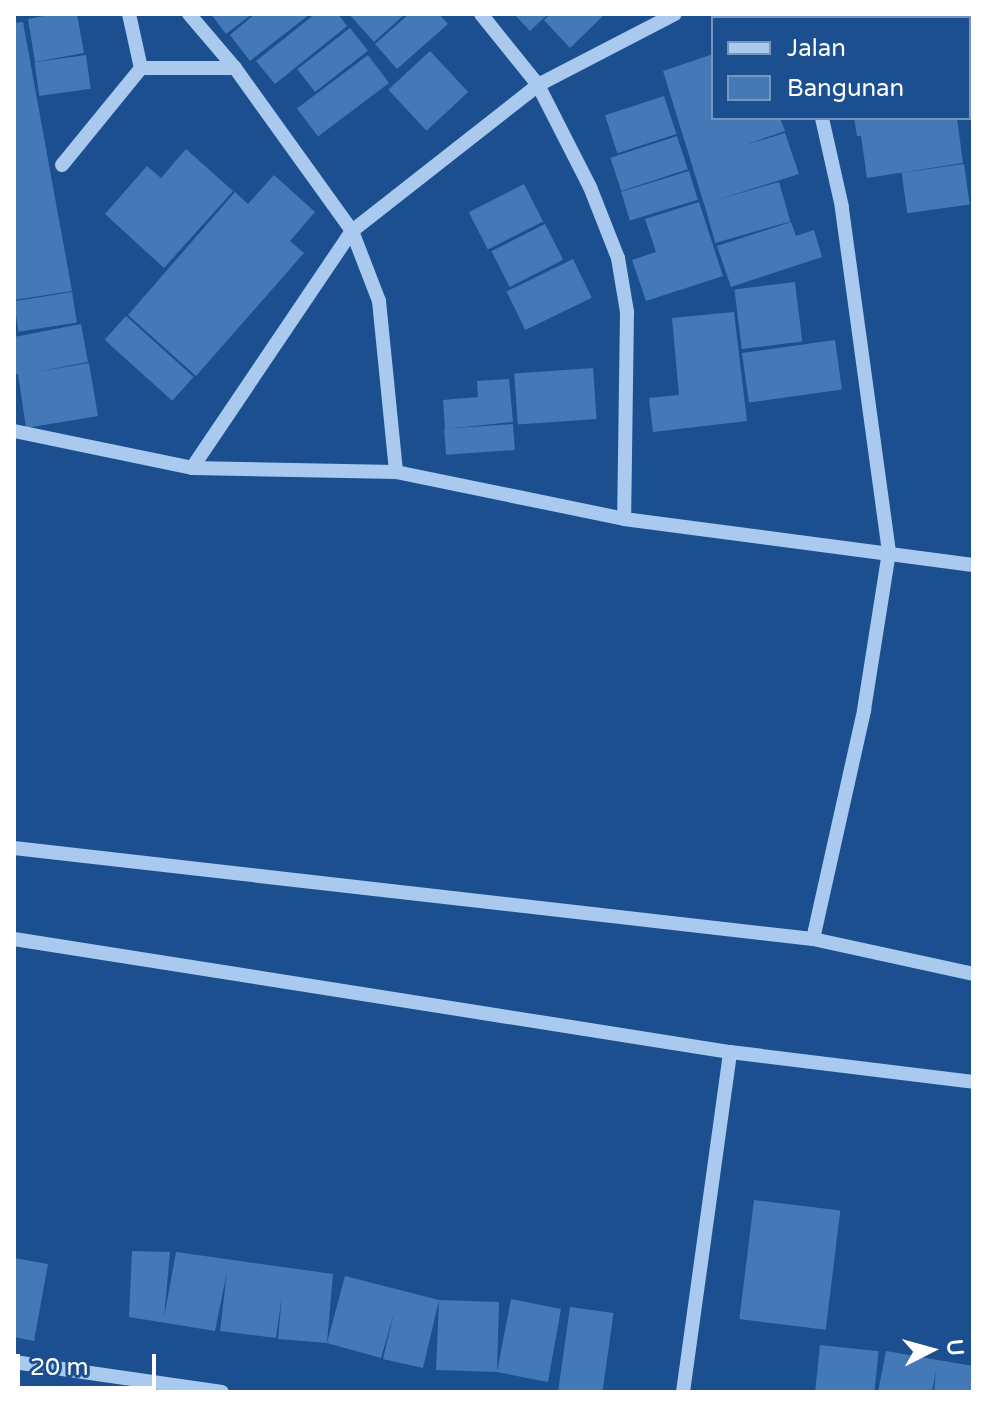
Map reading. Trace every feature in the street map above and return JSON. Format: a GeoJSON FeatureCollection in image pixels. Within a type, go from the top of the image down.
{"type":"FeatureCollection","features":[{"type":"Feature","properties":{"kind":"street"},"geometry":{"type":"LineString","coordinates":[[129,14],[141,68]]}},
{"type":"Feature","properties":{"kind":"street"},"geometry":{"type":"LineString","coordinates":[[189,14],[235,68],[352,231],[379,301],[396,472]]}},
{"type":"Feature","properties":{"kind":"street"},"geometry":{"type":"LineString","coordinates":[[481,14],[538,85],[590,187],[618,258],[627,312],[624,519]]}},
{"type":"Feature","properties":{"kind":"street"},"geometry":{"type":"LineString","coordinates":[[192,468],[352,231],[538,85],[675,14]]}},
{"type":"Feature","properties":{"kind":"street"},"geometry":{"type":"LineString","coordinates":[[141,68],[235,68]]}},
{"type":"Feature","properties":{"kind":"street"},"geometry":{"type":"LineString","coordinates":[[62,165],[141,68]]}},
{"type":"Feature","properties":{"kind":"street"},"geometry":{"type":"LineString","coordinates":[[813,939],[864,710],[889,552],[842,207],[822,120]]}},
{"type":"Feature","properties":{"kind":"street"},"geometry":{"type":"LineString","coordinates":[[14,431],[192,468],[396,472],[624,519],[973,565]]}},
{"type":"Feature","properties":{"kind":"street"},"geometry":{"type":"LineString","coordinates":[[14,848],[813,939],[973,974]]}},
{"type":"Feature","properties":{"kind":"street"},"geometry":{"type":"LineString","coordinates":[[14,939],[730,1052],[973,1082]]}},
{"type":"Feature","properties":{"kind":"street"},"geometry":{"type":"LineString","coordinates":[[683,1392],[730,1052]]}},
{"type":"Feature","properties":{"kind":"street"},"geometry":{"type":"LineString","coordinates":[[14,1362],[222,1392]]}},
{"type":"Feature","properties":{"kind":"building"},"geometry":{"type":"Polygon","coordinates":[[[77,14],[84,53],[35,62],[28,19],[77,14]]]}},
{"type":"Feature","properties":{"kind":"building"},"geometry":{"type":"Polygon","coordinates":[[[211,14],[252,14],[226,34],[211,14]]]}},
{"type":"Feature","properties":{"kind":"building"},"geometry":{"type":"Polygon","coordinates":[[[255,14],[310,14],[250,61],[230,35],[255,14]]]}},
{"type":"Feature","properties":{"kind":"building"},"geometry":{"type":"Polygon","coordinates":[[[315,14],[338,14],[347,26],[275,84],[256,61],[315,14]]]}},
{"type":"Feature","properties":{"kind":"building"},"geometry":{"type":"Polygon","coordinates":[[[349,14],[405,14],[374,42],[349,14]]]}},
{"type":"Feature","properties":{"kind":"building"},"geometry":{"type":"Polygon","coordinates":[[[409,14],[439,14],[448,24],[397,69],[375,44],[409,14]]]}},
{"type":"Feature","properties":{"kind":"building"},"geometry":{"type":"Polygon","coordinates":[[[514,14],[548,14],[530,31],[514,14]]]}},
{"type":"Feature","properties":{"kind":"building"},"geometry":{"type":"Polygon","coordinates":[[[550,14],[605,14],[570,48],[544,20],[550,14]]]}},
{"type":"Feature","properties":{"kind":"building"},"geometry":{"type":"Polygon","coordinates":[[[869,14],[941,14],[941,16],[869,14]]]}},
{"type":"Feature","properties":{"kind":"building"},"geometry":{"type":"Polygon","coordinates":[[[973,14],[973,29],[971,16],[954,16],[973,14]]]}},
{"type":"Feature","properties":{"kind":"building"},"geometry":{"type":"Polygon","coordinates":[[[23,22],[72,291],[14,300],[14,23],[23,22]]]}},
{"type":"Feature","properties":{"kind":"building"},"geometry":{"type":"Polygon","coordinates":[[[350,28],[368,51],[315,92],[297,69],[350,28]]]}},
{"type":"Feature","properties":{"kind":"building"},"geometry":{"type":"Polygon","coordinates":[[[971,31],[973,31],[971,112],[971,31]]]}},
{"type":"Feature","properties":{"kind":"building"},"geometry":{"type":"Polygon","coordinates":[[[430,51],[468,92],[427,131],[388,90],[430,51]]]}},
{"type":"Feature","properties":{"kind":"building"},"geometry":{"type":"Polygon","coordinates":[[[86,55],[91,89],[39,96],[35,62],[86,55]]]}},
{"type":"Feature","properties":{"kind":"building"},"geometry":{"type":"Polygon","coordinates":[[[368,55],[389,83],[318,137],[297,109],[368,55]]]}},
{"type":"Feature","properties":{"kind":"building"},"geometry":{"type":"Polygon","coordinates":[[[711,55],[711,120],[781,120],[785,131],[745,145],[785,133],[799,174],[704,204],[663,71],[711,55]]]}},
{"type":"Feature","properties":{"kind":"building"},"geometry":{"type":"Polygon","coordinates":[[[664,96],[676,134],[617,153],[605,115],[664,96]]]}},
{"type":"Feature","properties":{"kind":"building"},"geometry":{"type":"Polygon","coordinates":[[[854,120],[957,120],[963,163],[867,178],[861,136],[857,136],[854,120]]]}},
{"type":"Feature","properties":{"kind":"building"},"geometry":{"type":"Polygon","coordinates":[[[677,136],[688,169],[621,191],[610,158],[677,136]]]}},
{"type":"Feature","properties":{"kind":"building"},"geometry":{"type":"Polygon","coordinates":[[[186,149],[233,191],[164,268],[105,214],[147,166],[161,178],[186,149]]]}},
{"type":"Feature","properties":{"kind":"building"},"geometry":{"type":"Polygon","coordinates":[[[964,164],[970,205],[907,213],[902,173],[964,164]]]}},
{"type":"Feature","properties":{"kind":"building"},"geometry":{"type":"Polygon","coordinates":[[[689,171],[698,200],[630,220],[621,192],[689,171]]]}},
{"type":"Feature","properties":{"kind":"building"},"geometry":{"type":"Polygon","coordinates":[[[274,175],[315,212],[290,241],[304,253],[196,376],[128,315],[235,192],[248,204],[274,175]]]}},
{"type":"Feature","properties":{"kind":"building"},"geometry":{"type":"Polygon","coordinates":[[[779,182],[790,221],[715,243],[704,203],[779,182]]]}},
{"type":"Feature","properties":{"kind":"building"},"geometry":{"type":"Polygon","coordinates":[[[524,184],[543,221],[488,250],[469,212],[524,184]]]}},
{"type":"Feature","properties":{"kind":"building"},"geometry":{"type":"Polygon","coordinates":[[[699,202],[723,276],[646,301],[632,260],[656,252],[645,219],[699,202]]]}},
{"type":"Feature","properties":{"kind":"building"},"geometry":{"type":"Polygon","coordinates":[[[791,222],[796,236],[814,230],[822,257],[731,287],[717,246],[791,222]]]}},
{"type":"Feature","properties":{"kind":"building"},"geometry":{"type":"Polygon","coordinates":[[[545,224],[563,260],[510,287],[492,251],[545,224]]]}},
{"type":"Feature","properties":{"kind":"building"},"geometry":{"type":"Polygon","coordinates":[[[573,259],[592,298],[525,330],[506,291],[573,259]]]}},
{"type":"Feature","properties":{"kind":"building"},"geometry":{"type":"Polygon","coordinates":[[[795,282],[802,342],[742,349],[734,289],[795,282]]]}},
{"type":"Feature","properties":{"kind":"building"},"geometry":{"type":"Polygon","coordinates":[[[72,292],[77,323],[19,332],[14,301],[72,292]]]}},
{"type":"Feature","properties":{"kind":"building"},"geometry":{"type":"Polygon","coordinates":[[[734,312],[747,421],[653,432],[649,398],[679,395],[672,318],[734,312]]]}},
{"type":"Feature","properties":{"kind":"building"},"geometry":{"type":"Polygon","coordinates":[[[126,316],[194,377],[172,401],[105,340],[126,316]]]}},
{"type":"Feature","properties":{"kind":"building"},"geometry":{"type":"Polygon","coordinates":[[[81,324],[88,362],[36,372],[89,363],[98,416],[26,428],[18,374],[14,375],[14,337],[81,324]]]}},
{"type":"Feature","properties":{"kind":"building"},"geometry":{"type":"Polygon","coordinates":[[[835,340],[842,390],[749,403],[742,353],[835,340]]]}},
{"type":"Feature","properties":{"kind":"building"},"geometry":{"type":"Polygon","coordinates":[[[593,368],[597,419],[518,424],[514,374],[593,368]]]}},
{"type":"Feature","properties":{"kind":"building"},"geometry":{"type":"Polygon","coordinates":[[[509,379],[513,422],[445,429],[443,400],[478,397],[477,381],[509,379]]]}},
{"type":"Feature","properties":{"kind":"building"},"geometry":{"type":"Polygon","coordinates":[[[513,424],[515,450],[446,455],[444,429],[513,424]]]}},
{"type":"Feature","properties":{"kind":"building"},"geometry":{"type":"Polygon","coordinates":[[[754,1200],[840,1211],[826,1330],[739,1319],[754,1200]]]}},
{"type":"Feature","properties":{"kind":"building"},"geometry":{"type":"Polygon","coordinates":[[[132,1251],[170,1252],[164,1318],[176,1252],[333,1274],[327,1343],[278,1339],[282,1295],[276,1338],[220,1331],[227,1272],[215,1331],[129,1317],[132,1251]]]}},
{"type":"Feature","properties":{"kind":"building"},"geometry":{"type":"Polygon","coordinates":[[[14,1258],[48,1264],[34,1341],[14,1337],[14,1258]]]}},
{"type":"Feature","properties":{"kind":"building"},"geometry":{"type":"Polygon","coordinates":[[[345,1276],[439,1300],[423,1368],[383,1359],[394,1313],[381,1358],[327,1343],[345,1276]]]}},
{"type":"Feature","properties":{"kind":"building"},"geometry":{"type":"Polygon","coordinates":[[[511,1299],[561,1309],[548,1382],[497,1372],[511,1299]]]}},
{"type":"Feature","properties":{"kind":"building"},"geometry":{"type":"Polygon","coordinates":[[[439,1300],[499,1302],[497,1372],[436,1370],[439,1300]]]}},
{"type":"Feature","properties":{"kind":"building"},"geometry":{"type":"Polygon","coordinates":[[[570,1307],[614,1313],[602,1392],[558,1391],[570,1307]]]}},
{"type":"Feature","properties":{"kind":"building"},"geometry":{"type":"Polygon","coordinates":[[[820,1345],[879,1351],[874,1392],[815,1392],[820,1345]]]}},
{"type":"Feature","properties":{"kind":"building"},"geometry":{"type":"Polygon","coordinates":[[[886,1351],[973,1366],[973,1392],[934,1392],[936,1371],[932,1392],[878,1392],[886,1351]]]}}]}
